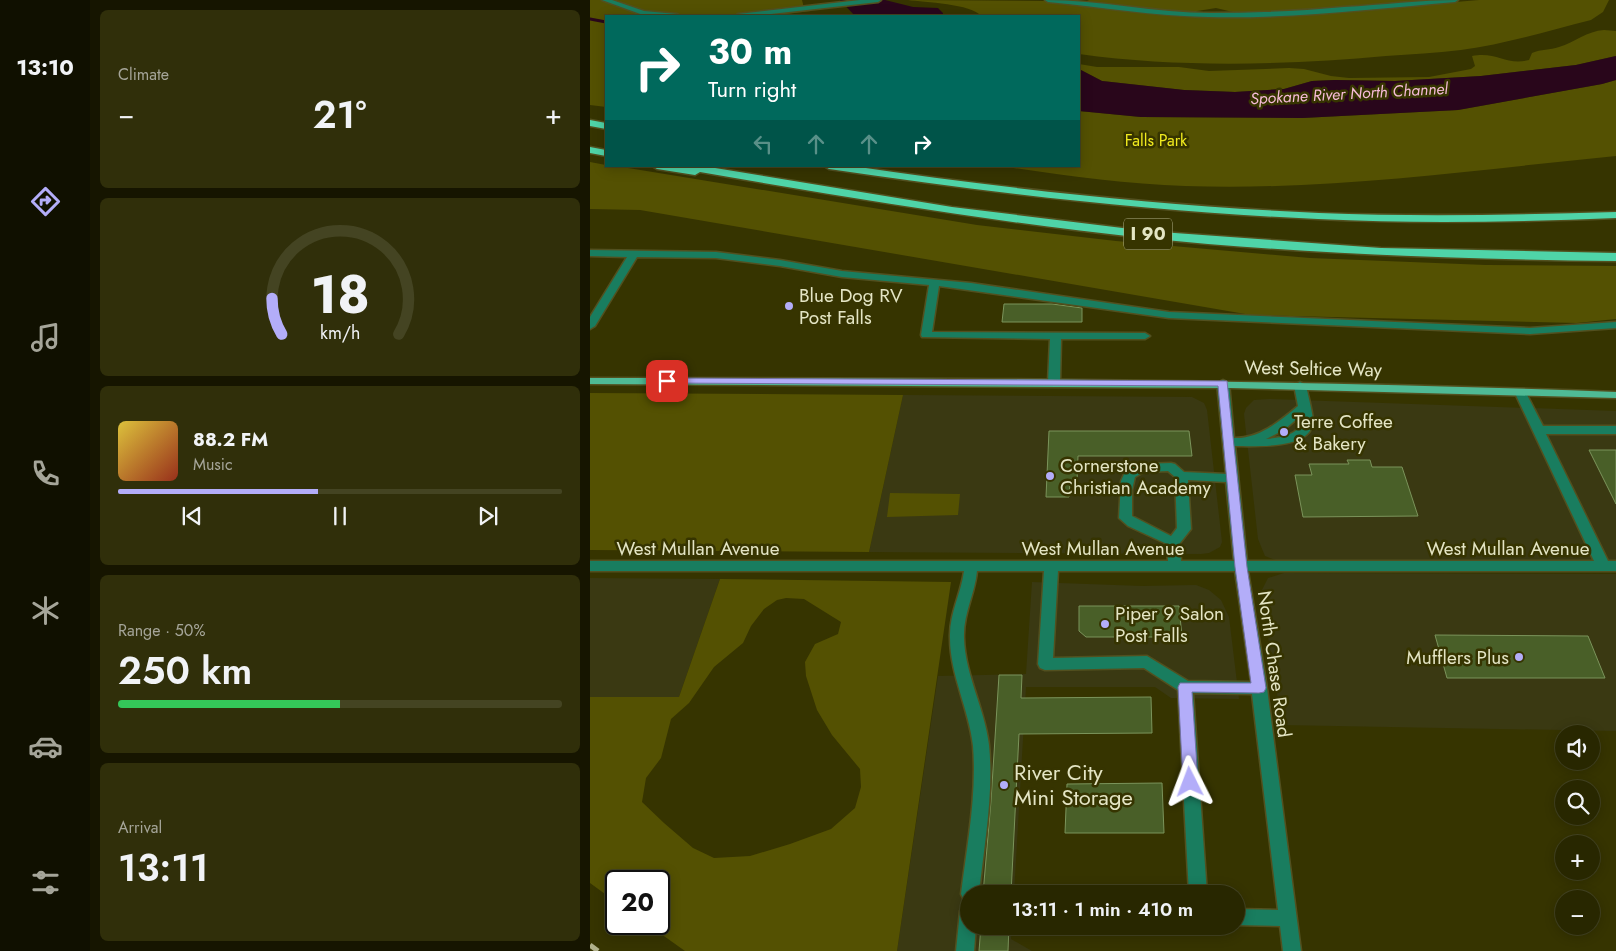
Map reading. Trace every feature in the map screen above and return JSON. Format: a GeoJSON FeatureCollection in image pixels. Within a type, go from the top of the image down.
{"type":"FeatureCollection","features":[{"type":"Feature","properties":{"kind":"highway"},"geometry":{"type":"LineString","coordinates":[[590,123],[605,126]]}},
{"type":"Feature","properties":{"kind":"highway"},"geometry":{"type":"LineString","coordinates":[[590,129],[605,132]]}},
{"type":"Feature","properties":{"kind":"highway"},"geometry":{"type":"LineString","coordinates":[[590,150],[605,152]]}},
{"type":"Feature","properties":{"kind":"highway"},"geometry":{"type":"LineString","coordinates":[[590,156],[605,158]]}},
{"type":"Feature","properties":{"kind":"highway"},"geometry":{"type":"LineString","coordinates":[[664,167],[864,197]]}},
{"type":"Feature","properties":{"kind":"highway","name":"I 90"},"geometry":{"type":"LineString","coordinates":[[690,167],[864,197],[1048,223],[1268,245],[1487,256],[1616,257]]}},
{"type":"Feature","properties":{"kind":"highway","name":"I 90"},"geometry":{"type":"LineString","coordinates":[[836,167],[1025,193],[1145,206],[1262,215],[1529,219],[1616,215]]}},
{"type":"Feature","properties":{"kind":"main road","name":"West Seltice Way"},"geometry":{"type":"LineString","coordinates":[[590,381],[1223,383],[1616,395]]}},
{"type":"Feature","properties":{"kind":"street"},"geometry":{"type":"LineString","coordinates":[[605,0],[636,11],[669,15]]}},
{"type":"Feature","properties":{"kind":"street"},"geometry":{"type":"LineString","coordinates":[[748,15],[878,0]]}},
{"type":"Feature","properties":{"kind":"street"},"geometry":{"type":"LineString","coordinates":[[1048,0],[1158,12],[1208,15],[1272,15],[1455,0]]}},
{"type":"Feature","properties":{"kind":"street"},"geometry":{"type":"LineString","coordinates":[[590,253],[716,255],[780,263],[842,274],[972,286],[1169,315],[1241,320],[1530,331],[1616,325]]}},
{"type":"Feature","properties":{"kind":"street"},"geometry":{"type":"LineString","coordinates":[[590,326],[634,253]]}},
{"type":"Feature","properties":{"kind":"street"},"geometry":{"type":"LineString","coordinates":[[934,283],[926,335],[1145,336]]}},
{"type":"Feature","properties":{"kind":"street"},"geometry":{"type":"LineString","coordinates":[[1054,382],[1056,336]]}},
{"type":"Feature","properties":{"kind":"street","name":"North Chase Road"},"geometry":{"type":"LineString","coordinates":[[1223,383],[1241,567],[1259,688],[1292,951]]}},
{"type":"Feature","properties":{"kind":"street"},"geometry":{"type":"LineString","coordinates":[[1228,442],[1266,444],[1284,441],[1296,436],[1307,425],[1308,417],[1300,385]]}},
{"type":"Feature","properties":{"kind":"street"},"geometry":{"type":"LineString","coordinates":[[1520,391],[1609,566]]}},
{"type":"Feature","properties":{"kind":"street"},"geometry":{"type":"LineString","coordinates":[[1250,442],[1280,427],[1304,407]]}},
{"type":"Feature","properties":{"kind":"street"},"geometry":{"type":"LineString","coordinates":[[1539,430],[1616,430]]}},
{"type":"Feature","properties":{"kind":"street"},"geometry":{"type":"LineString","coordinates":[[1173,542],[1126,518],[1126,484],[1130,474],[1135,469],[1142,466],[1171,466],[1181,476],[1184,530],[1173,542],[1175,567]]}},
{"type":"Feature","properties":{"kind":"street"},"geometry":{"type":"LineString","coordinates":[[1181,476],[1232,478]]}},
{"type":"Feature","properties":{"kind":"street","name":"West Mullan Avenue"},"geometry":{"type":"LineString","coordinates":[[590,566],[1609,566]]}},
{"type":"Feature","properties":{"kind":"street"},"geometry":{"type":"LineString","coordinates":[[971,567],[970,584],[957,626],[962,668],[978,726],[982,763],[971,885]]}},
{"type":"Feature","properties":{"kind":"street"},"geometry":{"type":"LineString","coordinates":[[1051,567],[1045,664],[1147,662],[1185,687],[1259,688]]}},
{"type":"Feature","properties":{"kind":"street"},"geometry":{"type":"LineString","coordinates":[[1185,687],[1197,885]]}},
{"type":"Feature","properties":{"kind":"street"},"geometry":{"type":"LineString","coordinates":[[1245,917],[1288,918]]}},
{"type":"Feature","properties":{"kind":"street"},"geometry":{"type":"LineString","coordinates":[[965,951],[967,935]]}},
{"type":"Feature","properties":{"kind":"shaded area","name":"Cornerstone Christian Academy"},"geometry":{"type":"Polygon","coordinates":[[[903,395],[1192,397],[1204,403],[1207,410],[1222,542],[1220,547],[1209,553],[1201,554],[869,552],[903,395]]]}},
{"type":"Feature","properties":{"kind":"shaded area"},"geometry":{"type":"Polygon","coordinates":[[[1254,400],[1616,411],[1616,562],[1281,562],[1265,556],[1258,539],[1244,414],[1246,408],[1254,400]]]}},
{"type":"Feature","properties":{"kind":"shaded area"},"geometry":{"type":"Polygon","coordinates":[[[1284,573],[1616,574],[1616,731],[1600,731],[1600,725],[1555,725],[1555,730],[1282,725],[1261,592],[1268,578],[1284,573]]]}},
{"type":"Feature","properties":{"kind":"shaded area"},"geometry":{"type":"Polygon","coordinates":[[[590,578],[720,579],[679,697],[590,697],[590,578]]]}},
{"type":"Feature","properties":{"kind":"shaded area"},"geometry":{"type":"Polygon","coordinates":[[[1032,582],[1142,586],[1196,585],[1209,590],[1221,600],[1229,617],[1239,699],[1171,698],[1155,687],[1026,687],[1015,885],[960,885],[960,935],[1011,935],[1011,939],[1032,951],[897,951],[938,676],[1026,674],[1032,582]]]}},
{"type":"Feature","properties":{"kind":"green space"},"geometry":{"type":"Polygon","coordinates":[[[590,0],[802,0],[804,8],[809,7],[811,11],[787,14],[789,15],[605,15],[605,107],[590,105],[590,0]]]}},
{"type":"Feature","properties":{"kind":"green space"},"geometry":{"type":"Polygon","coordinates":[[[908,0],[1044,1],[1209,18],[1278,17],[1479,0],[1609,0],[1603,12],[1591,20],[1526,37],[1461,50],[1348,59],[1232,64],[1155,61],[1080,54],[1080,15],[980,15],[958,6],[908,0]]]}},
{"type":"Feature","properties":{"kind":"green space"},"geometry":{"type":"Polygon","coordinates":[[[1439,0],[1241,14],[1216,8],[1185,13],[1087,1],[1439,0]]]}},
{"type":"Feature","properties":{"kind":"green space"},"geometry":{"type":"Polygon","coordinates":[[[1598,31],[1616,31],[1616,56],[1576,65],[1481,76],[1395,81],[1312,81],[1284,89],[1235,92],[1184,90],[1102,81],[1080,70],[1080,64],[1097,67],[1179,67],[1209,71],[1289,68],[1349,78],[1429,77],[1471,69],[1475,66],[1472,56],[1488,55],[1514,61],[1529,60],[1532,53],[1565,45],[1587,34],[1598,31]]]}},
{"type":"Feature","properties":{"kind":"green space","name":"Falls Park"},"geometry":{"type":"Polygon","coordinates":[[[1616,80],[1616,156],[1400,178],[1239,187],[1185,186],[1115,181],[1007,167],[1080,167],[1080,111],[1141,117],[1302,118],[1458,110],[1616,80]]]}},
{"type":"Feature","properties":{"kind":"green space"},"geometry":{"type":"Polygon","coordinates":[[[590,162],[605,165],[605,167],[622,167],[977,225],[1116,241],[1310,258],[1486,265],[1616,266],[1616,319],[1577,323],[1251,315],[640,210],[590,209],[590,162]]]}},
{"type":"Feature","properties":{"kind":"green space"},"geometry":{"type":"Polygon","coordinates":[[[590,393],[903,395],[869,552],[590,550],[590,393]]]}},
{"type":"Feature","properties":{"kind":"green space"},"geometry":{"type":"Polygon","coordinates":[[[890,493],[960,494],[958,515],[887,517],[890,493]]]}},
{"type":"Feature","properties":{"kind":"green space"},"geometry":{"type":"Polygon","coordinates":[[[720,579],[951,582],[897,951],[685,951],[662,935],[670,935],[670,870],[605,870],[605,894],[590,883],[590,697],[679,697],[720,579]],[[786,598],[777,600],[764,609],[751,626],[743,643],[714,667],[689,703],[671,719],[661,758],[646,778],[642,802],[693,848],[714,858],[750,856],[831,829],[855,808],[861,787],[860,769],[832,735],[817,710],[806,676],[805,662],[815,644],[838,634],[841,622],[804,599],[786,598]]]}},
{"type":"Feature","properties":{"kind":"water"},"geometry":{"type":"Polygon","coordinates":[[[840,0],[885,0],[913,7],[938,8],[943,13],[943,15],[854,15],[840,0]]]}},
{"type":"Feature","properties":{"kind":"water","name":"Spokane River North Channel"},"geometry":{"type":"Polygon","coordinates":[[[1616,56],[1616,80],[1458,110],[1302,118],[1141,117],[1080,111],[1080,70],[1102,81],[1184,90],[1235,92],[1284,89],[1312,81],[1395,81],[1481,76],[1576,65],[1616,56]]]}},
{"type":"Feature","properties":{"kind":"building"},"geometry":{"type":"Polygon","coordinates":[[[1004,304],[1052,304],[1082,308],[1082,322],[1002,322],[1004,304]]]}},
{"type":"Feature","properties":{"kind":"building"},"geometry":{"type":"Polygon","coordinates":[[[1049,431],[1189,431],[1192,456],[1078,456],[1077,481],[1070,481],[1069,497],[1046,497],[1049,431]]]}},
{"type":"Feature","properties":{"kind":"building"},"geometry":{"type":"Polygon","coordinates":[[[1589,450],[1616,450],[1616,504],[1589,450]]]}},
{"type":"Feature","properties":{"kind":"building"},"geometry":{"type":"Polygon","coordinates":[[[1347,460],[1370,460],[1372,467],[1402,467],[1418,516],[1303,517],[1295,475],[1312,475],[1309,464],[1349,464],[1347,460]]]}},
{"type":"Feature","properties":{"kind":"building"},"geometry":{"type":"Polygon","coordinates":[[[1079,606],[1179,606],[1182,637],[1086,637],[1079,631],[1079,606]]]}},
{"type":"Feature","properties":{"kind":"building","name":"Mufflers Plus"},"geometry":{"type":"Polygon","coordinates":[[[1435,635],[1588,636],[1605,678],[1447,678],[1435,635]]]}},
{"type":"Feature","properties":{"kind":"building"},"geometry":{"type":"Polygon","coordinates":[[[999,675],[1022,675],[1021,698],[1151,697],[1152,733],[1019,734],[1011,885],[984,885],[999,675]]]}},
{"type":"Feature","properties":{"kind":"building"},"geometry":{"type":"Polygon","coordinates":[[[1162,783],[1164,833],[1065,833],[1067,784],[1162,783]]]}},
{"type":"Feature","properties":{"kind":"building"},"geometry":{"type":"Polygon","coordinates":[[[980,935],[1009,935],[1008,951],[979,951],[980,935]]]}},
{"type":"Feature","properties":{"kind":"waterway"},"geometry":{"type":"LineString","coordinates":[[590,19],[605,22]]}},
{"type":"Feature","properties":{"kind":"railway"},"geometry":{"type":"LineString","coordinates":[[590,945],[598,951]]}},
{"type":"Feature","properties":{"kind":"place","name":"Blue Dog RV Post Falls"},"geometry":{"type":"Point","coordinates":[789,306]}},
{"type":"Feature","properties":{"kind":"place","name":"Terre Coffee & Bakery"},"geometry":{"type":"Point","coordinates":[1284,432]}},
{"type":"Feature","properties":{"kind":"place","name":"Cornerstone Christian Academy"},"geometry":{"type":"Point","coordinates":[1050,476]}},
{"type":"Feature","properties":{"kind":"place","name":"Piper 9 Salon Post Falls"},"geometry":{"type":"Point","coordinates":[1105,624]}},
{"type":"Feature","properties":{"kind":"place","name":"Mufflers Plus"},"geometry":{"type":"Point","coordinates":[1519,657]}},
{"type":"Feature","properties":{"kind":"place","name":"River City Mini Storage"},"geometry":{"type":"Point","coordinates":[1004,785]}},
{"type":"Feature","properties":{"kind":"route"},"geometry":{"type":"LineString","coordinates":[[667,381],[1223,383],[1241,567],[1259,688],[1185,687],[1190,782]]}}]}
